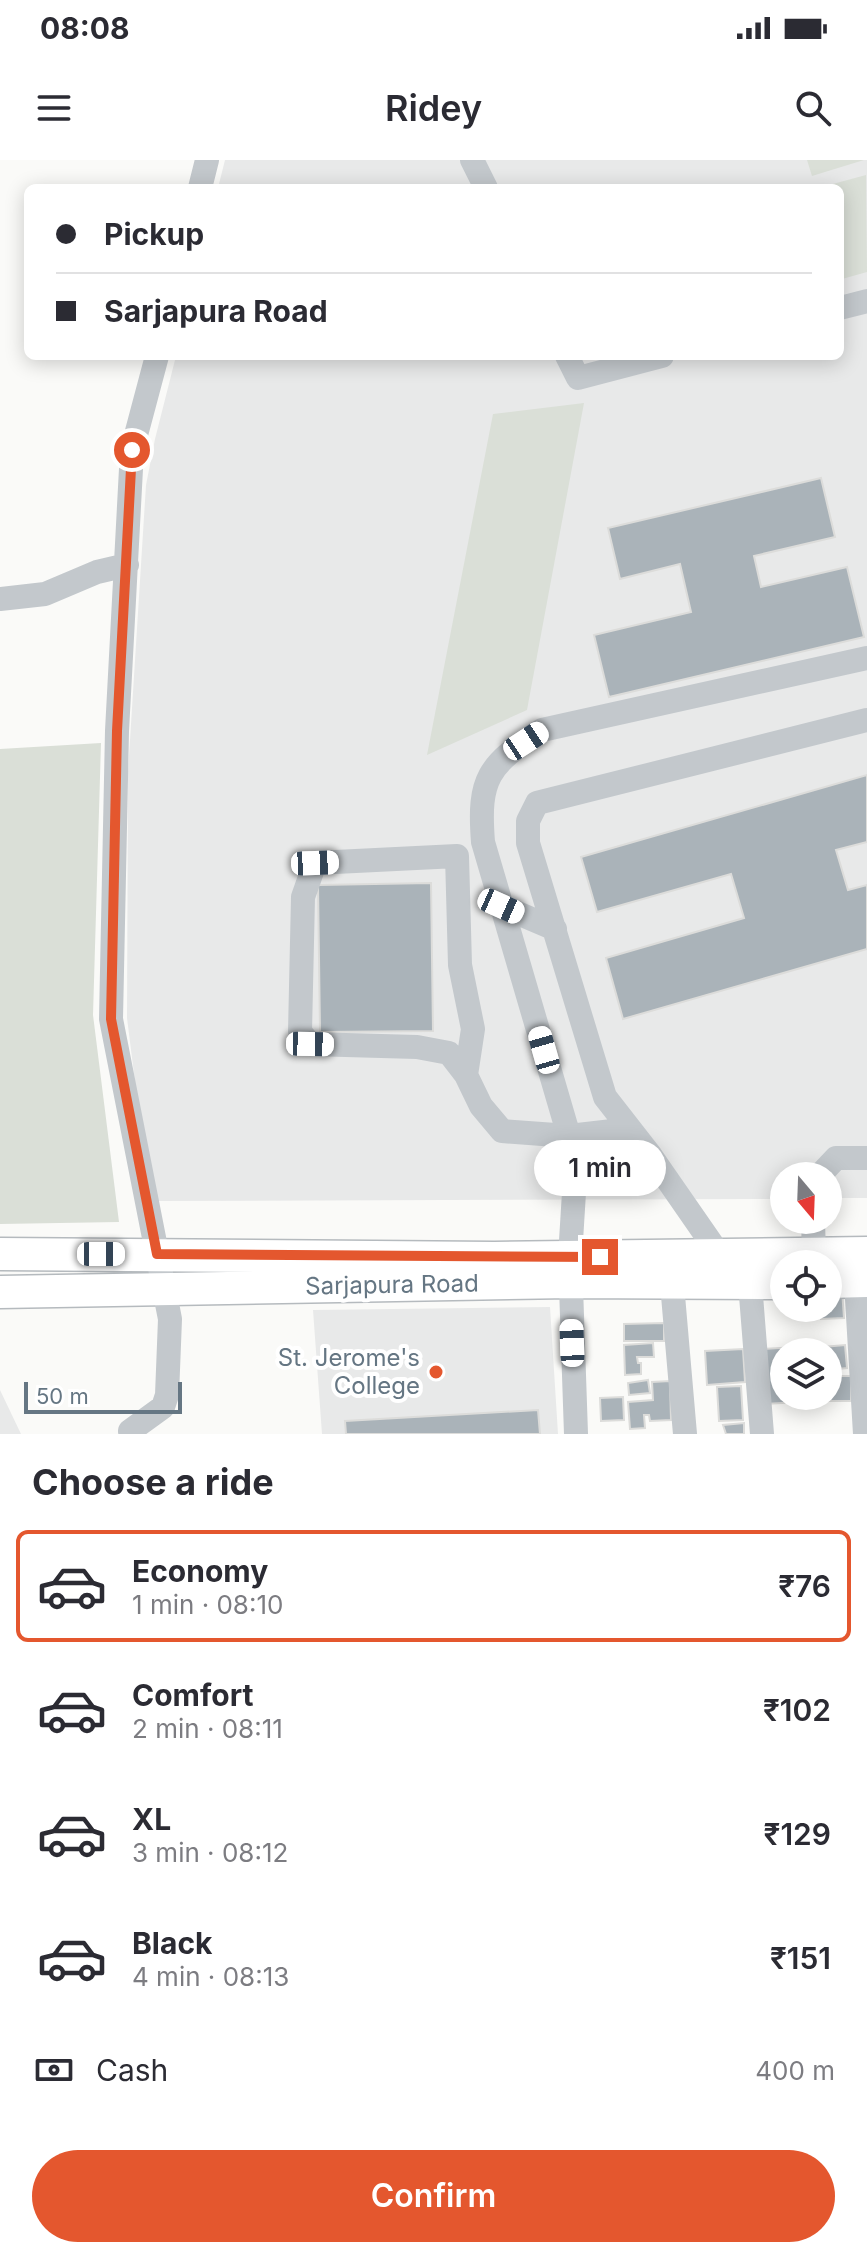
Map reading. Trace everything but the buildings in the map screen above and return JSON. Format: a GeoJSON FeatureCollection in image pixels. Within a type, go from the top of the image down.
{"type":"FeatureCollection","features":[{"type":"Feature","properties":{"kind":"main road","name":"Sarjapura Road"},"geometry":{"type":"LineString","coordinates":[[0,1254],[157,1254],[570,1270],[672,1284],[770,1283]]}},
{"type":"Feature","properties":{"kind":"main road","name":"Sarjapura Road"},"geometry":{"type":"LineString","coordinates":[[0,1292],[165,1289],[570,1270],[721,1257],[848,1268]]}},
{"type":"Feature","properties":{"kind":"street"},"geometry":{"type":"LineString","coordinates":[[201,184],[207,160]]}},
{"type":"Feature","properties":{"kind":"street"},"geometry":{"type":"LineString","coordinates":[[472,160],[484,184]]}},
{"type":"Feature","properties":{"kind":"street"},"geometry":{"type":"LineString","coordinates":[[844,307],[867,301]]}},
{"type":"Feature","properties":{"kind":"street"},"geometry":{"type":"LineString","coordinates":[[130,1431],[163,1407],[167,1395],[170,1319],[111,1019],[117,731],[132,450],[156,360]]}},
{"type":"Feature","properties":{"kind":"street"},"geometry":{"type":"LineString","coordinates":[[569,360],[578,378],[647,360]]}},
{"type":"Feature","properties":{"kind":"street"},"geometry":{"type":"LineString","coordinates":[[0,599],[45,594],[97,572],[127,565]]}},
{"type":"Feature","properties":{"kind":"street"},"geometry":{"type":"LineString","coordinates":[[576,1434],[570,1270],[576,1160],[483,842],[481,811],[487,776],[510,751],[542,730],[867,658]]}},
{"type":"Feature","properties":{"kind":"street"},"geometry":{"type":"LineString","coordinates":[[721,1257],[605,1097],[528,843],[528,821],[537,803],[867,720]]}},
{"type":"Feature","properties":{"kind":"street"},"geometry":{"type":"LineString","coordinates":[[466,1075],[473,1029],[460,965],[457,856],[315,863],[303,897],[300,1032],[310,1044],[417,1047],[449,1053],[466,1075],[481,1106],[502,1131],[569,1136],[630,1129]]}},
{"type":"Feature","properties":{"kind":"street"},"geometry":{"type":"LineString","coordinates":[[501,906],[555,929]]}},
{"type":"Feature","properties":{"kind":"street"},"geometry":{"type":"LineString","coordinates":[[832,1162],[836,1158],[867,1158]]}},
{"type":"Feature","properties":{"kind":"street"},"geometry":{"type":"LineString","coordinates":[[823,1234],[848,1268],[865,1434]]}},
{"type":"Feature","properties":{"kind":"street"},"geometry":{"type":"LineString","coordinates":[[750,1283],[762,1434]]}},
{"type":"Feature","properties":{"kind":"street"},"geometry":{"type":"LineString","coordinates":[[672,1284],[685,1434]]}},
{"type":"Feature","properties":{"kind":"shaded area"},"geometry":{"type":"Polygon","coordinates":[[[225,160],[867,160],[867,1198],[842,1198],[842,1162],[770,1162],[770,1199],[150,1201],[127,1018],[128,772],[146,485],[175,360],[844,360],[844,184],[219,184],[225,160]]]}},
{"type":"Feature","properties":{"kind":"shaded area"},"geometry":{"type":"Polygon","coordinates":[[[807,160],[864,160],[812,176],[807,160]]]}},
{"type":"Feature","properties":{"kind":"shaded area"},"geometry":{"type":"Polygon","coordinates":[[[866,175],[867,272],[844,278],[844,184],[833,184],[866,175]]]}},
{"type":"Feature","properties":{"kind":"shaded area"},"geometry":{"type":"Polygon","coordinates":[[[584,403],[527,710],[427,755],[493,414],[584,403]]]}},
{"type":"Feature","properties":{"kind":"shaded area"},"geometry":{"type":"Polygon","coordinates":[[[101,743],[93,1015],[119,1222],[0,1224],[0,749],[101,743]]]}},
{"type":"Feature","properties":{"kind":"shaded area","name":"St. Jerome's College"},"geometry":{"type":"Polygon","coordinates":[[[550,1307],[558,1434],[322,1434],[313,1310],[550,1307]]]}},
{"type":"Feature","properties":{"kind":"shaded area"},"geometry":{"type":"Polygon","coordinates":[[[0,1390],[21,1434],[0,1434],[0,1390]]]}},
{"type":"Feature","properties":{"kind":"place","name":"St. Jerome's College"},"geometry":{"type":"Point","coordinates":[436,1372]}},
{"type":"Feature","properties":{"kind":"route"},"geometry":{"type":"LineString","coordinates":[[132,450],[117,731],[111,1019],[157,1254],[600,1257]]}}]}
